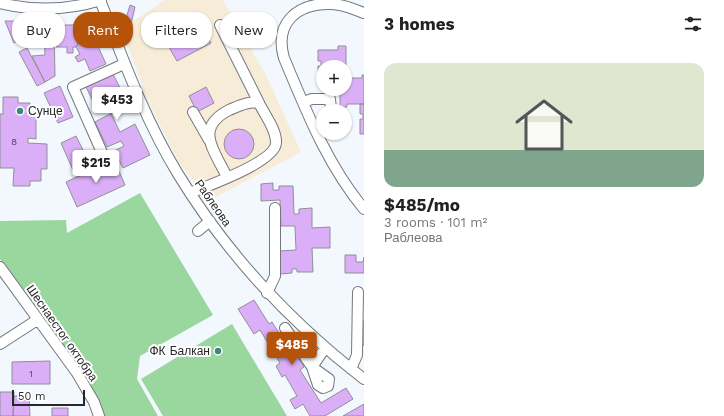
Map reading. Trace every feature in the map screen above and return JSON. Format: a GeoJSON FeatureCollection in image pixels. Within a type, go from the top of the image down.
{"type":"FeatureCollection","features":[{"type":"Feature","properties":{"kind":"street"},"geometry":{"type":"LineString","coordinates":[[0,3],[49,8],[76,6],[101,0]]}},
{"type":"Feature","properties":{"kind":"street","name":"Раблеова"},"geometry":{"type":"LineString","coordinates":[[101,0],[124,64],[167,155],[190,193],[243,266],[267,293],[325,348],[364,380]]}},
{"type":"Feature","properties":{"kind":"street"},"geometry":{"type":"LineString","coordinates":[[363,207],[343,180],[323,146],[280,45],[282,32],[298,10],[311,6],[330,4],[349,7],[364,14]]}},
{"type":"Feature","properties":{"kind":"street"},"geometry":{"type":"LineString","coordinates":[[190,193],[257,163],[271,154],[276,143],[274,132],[232,48]]}},
{"type":"Feature","properties":{"kind":"street"},"geometry":{"type":"LineString","coordinates":[[104,157],[73,87],[124,64]]}},
{"type":"Feature","properties":{"kind":"street"},"geometry":{"type":"LineString","coordinates":[[303,102],[312,99],[330,99],[330,104]]}},
{"type":"Feature","properties":{"kind":"street"},"geometry":{"type":"LineString","coordinates":[[209,140],[210,126],[216,117],[238,106],[252,102],[259,103]]}},
{"type":"Feature","properties":{"kind":"street"},"geometry":{"type":"LineString","coordinates":[[193,112],[227,177]]}},
{"type":"Feature","properties":{"kind":"street"},"geometry":{"type":"LineString","coordinates":[[267,293],[275,276],[275,208]]}},
{"type":"Feature","properties":{"kind":"street"},"geometry":{"type":"LineString","coordinates":[[198,231],[210,221]]}},
{"type":"Feature","properties":{"kind":"street","name":"Шеснаестог октобра"},"geometry":{"type":"LineString","coordinates":[[0,268],[77,373],[94,402],[99,416]]}},
{"type":"Feature","properties":{"kind":"street"},"geometry":{"type":"LineString","coordinates":[[351,369],[357,355],[358,292]]}},
{"type":"Feature","properties":{"kind":"street"},"geometry":{"type":"LineString","coordinates":[[0,344],[37,320]]}},
{"type":"Feature","properties":{"kind":"street"},"geometry":{"type":"LineString","coordinates":[[285,328],[312,367],[325,348]]}},
{"type":"Feature","properties":{"kind":"shaded area"},"geometry":{"type":"Polygon","coordinates":[[[165,0],[223,0],[230,12],[220,12],[220,48],[251,48],[266,75],[301,152],[212,199],[194,182],[178,161],[147,99],[129,48],[133,48],[133,22],[141,16],[141,48],[212,48],[212,12],[147,12],[165,0]]]}},
{"type":"Feature","properties":{"kind":"green space"},"geometry":{"type":"Polygon","coordinates":[[[140,193],[213,315],[140,356],[137,379],[158,416],[98,416],[40,316],[0,259],[0,221],[66,220],[67,233],[140,193]]]}},
{"type":"Feature","properties":{"kind":"green space","name":"ФК Балкан"},"geometry":{"type":"Polygon","coordinates":[[[232,324],[287,416],[163,416],[141,379],[232,324]]]}},
{"type":"Feature","properties":{"kind":"building"},"geometry":{"type":"Polygon","coordinates":[[[130,5],[135,7],[133,16],[133,12],[128,12],[130,5]]]}},
{"type":"Feature","properties":{"kind":"building"},"geometry":{"type":"Polygon","coordinates":[[[5,21],[12,21],[12,38],[5,21]]]}},
{"type":"Feature","properties":{"kind":"building"},"geometry":{"type":"Polygon","coordinates":[[[65,25],[73,25],[73,53],[67,53],[67,47],[65,47],[65,25]]]}},
{"type":"Feature","properties":{"kind":"building"},"geometry":{"type":"Polygon","coordinates":[[[338,46],[346,46],[346,60],[318,60],[318,50],[338,50],[338,46]]]}},
{"type":"Feature","properties":{"kind":"building"},"geometry":{"type":"Polygon","coordinates":[[[27,48],[45,82],[37,86],[19,52],[27,48]]]}},
{"type":"Feature","properties":{"kind":"building"},"geometry":{"type":"Polygon","coordinates":[[[45,48],[54,48],[55,76],[45,82],[32,56],[45,55],[45,48]]]}},
{"type":"Feature","properties":{"kind":"building"},"geometry":{"type":"Polygon","coordinates":[[[77,48],[99,48],[106,64],[90,71],[85,59],[78,62],[75,57],[80,54],[77,48]]]}},
{"type":"Feature","properties":{"kind":"building"},"geometry":{"type":"Polygon","coordinates":[[[170,48],[202,48],[177,61],[170,48]]]}},
{"type":"Feature","properties":{"kind":"building"},"geometry":{"type":"Polygon","coordinates":[[[112,72],[129,106],[111,114],[120,132],[135,124],[150,155],[123,168],[114,151],[124,146],[121,141],[107,147],[95,122],[110,114],[103,98],[94,103],[85,85],[112,72]]]}},
{"type":"Feature","properties":{"kind":"building"},"geometry":{"type":"Polygon","coordinates":[[[362,75],[364,75],[364,104],[340,104],[340,96],[352,96],[352,78],[362,78],[362,75]]]}},
{"type":"Feature","properties":{"kind":"building"},"geometry":{"type":"Polygon","coordinates":[[[60,86],[73,117],[58,123],[44,93],[60,86]]]}},
{"type":"Feature","properties":{"kind":"building"},"geometry":{"type":"Polygon","coordinates":[[[206,87],[214,103],[197,112],[189,96],[206,87]]]}},
{"type":"Feature","properties":{"kind":"building"},"geometry":{"type":"Polygon","coordinates":[[[3,97],[18,97],[18,103],[30,103],[30,114],[36,114],[36,139],[28,138],[28,143],[47,144],[47,169],[41,169],[41,181],[30,181],[30,186],[13,186],[14,168],[0,168],[0,114],[3,114],[3,97]]]}},
{"type":"Feature","properties":{"kind":"building"},"geometry":{"type":"Polygon","coordinates":[[[360,104],[364,104],[364,134],[360,134],[360,119],[363,119],[363,114],[360,114],[360,104]]]}},
{"type":"Feature","properties":{"kind":"building"},"geometry":{"type":"Polygon","coordinates":[[[239,129],[249,134],[254,144],[249,154],[239,159],[229,154],[224,144],[229,134],[239,129]]]}},
{"type":"Feature","properties":{"kind":"building"},"geometry":{"type":"Polygon","coordinates":[[[76,136],[89,162],[73,170],[61,143],[76,136]]]}},
{"type":"Feature","properties":{"kind":"building"},"geometry":{"type":"Polygon","coordinates":[[[114,160],[125,185],[77,207],[66,182],[114,160]]]}},
{"type":"Feature","properties":{"kind":"building"},"geometry":{"type":"Polygon","coordinates":[[[273,183],[273,190],[279,190],[279,186],[293,186],[294,214],[299,214],[299,209],[312,208],[312,228],[330,227],[330,248],[312,248],[313,272],[297,272],[297,269],[292,269],[292,273],[280,274],[279,251],[296,250],[295,226],[281,226],[280,200],[261,201],[261,184],[273,183]]]}},
{"type":"Feature","properties":{"kind":"building"},"geometry":{"type":"Polygon","coordinates":[[[345,255],[356,255],[356,262],[363,262],[364,257],[364,273],[345,273],[345,255]]]}},
{"type":"Feature","properties":{"kind":"building"},"geometry":{"type":"Polygon","coordinates":[[[254,300],[269,324],[272,322],[289,349],[292,347],[304,367],[300,370],[321,403],[346,388],[353,399],[325,416],[310,416],[303,404],[295,409],[290,400],[297,396],[285,375],[282,377],[276,366],[280,363],[260,330],[254,334],[238,309],[254,300]]]}},
{"type":"Feature","properties":{"kind":"building"},"geometry":{"type":"Polygon","coordinates":[[[362,321],[364,321],[364,345],[362,345],[362,321]]]}},
{"type":"Feature","properties":{"kind":"building"},"geometry":{"type":"Polygon","coordinates":[[[50,361],[50,384],[12,384],[12,362],[50,361]]]}},
{"type":"Feature","properties":{"kind":"building"},"geometry":{"type":"Polygon","coordinates":[[[0,392],[14,392],[13,416],[0,416],[0,392]]]}},
{"type":"Feature","properties":{"kind":"building"},"geometry":{"type":"Polygon","coordinates":[[[14,396],[29,396],[30,416],[13,416],[14,396]]]}},
{"type":"Feature","properties":{"kind":"building"},"geometry":{"type":"Polygon","coordinates":[[[364,404],[364,416],[343,416],[364,404]]]}},
{"type":"Feature","properties":{"kind":"building"},"geometry":{"type":"Polygon","coordinates":[[[52,408],[68,408],[68,416],[52,416],[52,408]]]}},
{"type":"Feature","properties":{"kind":"place","name":"Сунце"},"geometry":{"type":"Point","coordinates":[20,111]}},
{"type":"Feature","properties":{"kind":"place","name":"ФК Балкан"},"geometry":{"type":"Point","coordinates":[218,351]}}]}
